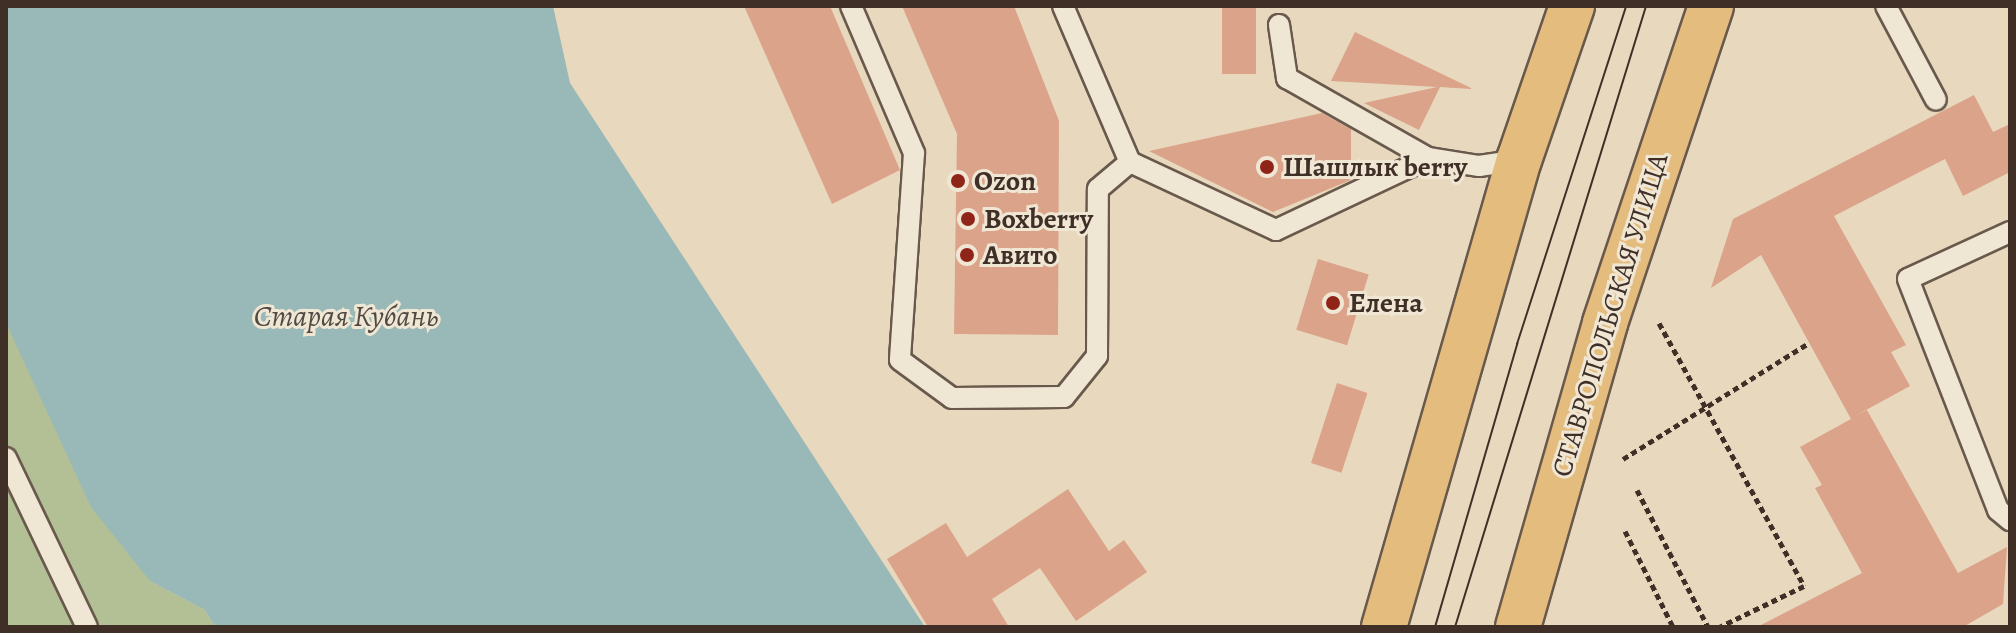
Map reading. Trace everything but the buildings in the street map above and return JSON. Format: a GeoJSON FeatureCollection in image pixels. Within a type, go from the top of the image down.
{"type":"FeatureCollection","features":[{"type":"Feature","properties":{"kind":"main road"},"geometry":{"type":"LineString","coordinates":[[1384,627],[1519,160],[1572,6]]}},
{"type":"Feature","properties":{"kind":"main road","name":"СТАВРОПОЛЬСКАЯ УЛИЦА"},"geometry":{"type":"LineString","coordinates":[[1518,627],[1605,323],[1711,6]]}},
{"type":"Feature","properties":{"kind":"lane"},"geometry":{"type":"LineString","coordinates":[[851,6],[914,153],[900,360],[952,398],[1064,397],[1097,356],[1098,189],[1130,162]]}},
{"type":"Feature","properties":{"kind":"lane"},"geometry":{"type":"LineString","coordinates":[[1063,6],[1130,162],[1276,230],[1428,158]]}},
{"type":"Feature","properties":{"kind":"lane"},"geometry":{"type":"LineString","coordinates":[[1886,6],[1936,100]]}},
{"type":"Feature","properties":{"kind":"lane"},"geometry":{"type":"LineString","coordinates":[[1279,25],[1287,78],[1428,158],[1479,166],[1519,160]]}},
{"type":"Feature","properties":{"kind":"lane"},"geometry":{"type":"LineString","coordinates":[[2010,232],[1908,279],[1998,510],[2010,520]]}},
{"type":"Feature","properties":{"kind":"lane"},"geometry":{"type":"LineString","coordinates":[[6,458],[87,627]]}},
{"type":"Feature","properties":{"kind":"path"},"geometry":{"type":"LineString","coordinates":[[1659,323],[1804,586],[1719,627]]}},
{"type":"Feature","properties":{"kind":"path"},"geometry":{"type":"LineString","coordinates":[[1623,459],[1807,344]]}},
{"type":"Feature","properties":{"kind":"path"},"geometry":{"type":"LineString","coordinates":[[1637,490],[1708,627]]}},
{"type":"Feature","properties":{"kind":"path"},"geometry":{"type":"LineString","coordinates":[[1625,531],[1673,627]]}},
{"type":"Feature","properties":{"kind":"green space"},"geometry":{"type":"Polygon","coordinates":[[[6,323],[150,581],[205,610],[215,627],[6,627],[6,323]]]}},
{"type":"Feature","properties":{"kind":"water","name":"Старая Кубань"},"geometry":{"type":"Polygon","coordinates":[[[6,6],[553,6],[570,83],[925,627],[215,627],[205,610],[150,581],[91,507],[6,323],[6,6]]]}},
{"type":"Feature","properties":{"kind":"tram line"},"geometry":{"type":"LineString","coordinates":[[1435,627],[1517,344],[1626,6]]}},
{"type":"Feature","properties":{"kind":"tram line"},"geometry":{"type":"LineString","coordinates":[[1455,627],[1646,6]]}},
{"type":"Feature","properties":{"kind":"place","name":"Шашлык berry"},"geometry":{"type":"Point","coordinates":[1267,167]}},
{"type":"Feature","properties":{"kind":"place","name":"Ozon"},"geometry":{"type":"Point","coordinates":[958,181]}},
{"type":"Feature","properties":{"kind":"place","name":"Boxberry"},"geometry":{"type":"Point","coordinates":[968,219]}},
{"type":"Feature","properties":{"kind":"place","name":"Авито"},"geometry":{"type":"Point","coordinates":[967,255]}},
{"type":"Feature","properties":{"kind":"place","name":"Елена"},"geometry":{"type":"Point","coordinates":[1333,303]}}]}
